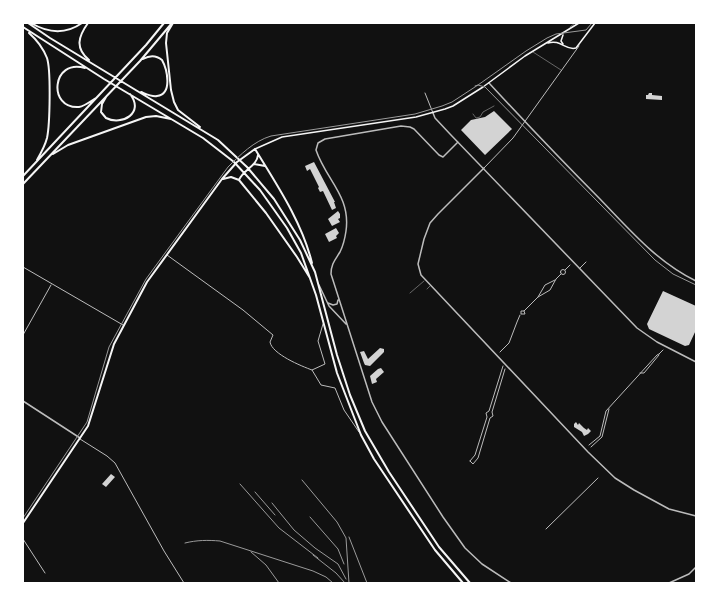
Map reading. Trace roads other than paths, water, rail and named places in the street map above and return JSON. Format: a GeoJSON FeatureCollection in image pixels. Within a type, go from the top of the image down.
{"type":"FeatureCollection","features":[{"type":"Feature","properties":{"kind":"main road"},"geometry":{"type":"LineString","coordinates":[[29,23],[44,29],[58,32],[69,30],[82,23]]}},
{"type":"Feature","properties":{"kind":"main road"},"geometry":{"type":"LineString","coordinates":[[29,23],[50,38],[207,133]]}},
{"type":"Feature","properties":{"kind":"main road"},"geometry":{"type":"LineString","coordinates":[[88,23],[81,34],[79,44],[83,54],[94,65]]}},
{"type":"Feature","properties":{"kind":"main road"},"geometry":{"type":"LineString","coordinates":[[23,176],[98,97],[158,31],[163,23]]}},
{"type":"Feature","properties":{"kind":"main road"},"geometry":{"type":"LineString","coordinates":[[23,184],[140,61],[172,23]]}},
{"type":"Feature","properties":{"kind":"main road"},"geometry":{"type":"LineString","coordinates":[[172,23],[166,42],[173,99],[178,110],[228,149],[255,175],[274,199],[292,226],[306,250],[315,272]]}},
{"type":"Feature","properties":{"kind":"main road"},"geometry":{"type":"LineString","coordinates":[[23,523],[88,426],[111,352],[147,282],[222,179],[237,162],[255,149],[282,137],[390,121],[433,113],[453,106],[531,52],[579,23]]}},
{"type":"Feature","properties":{"kind":"main road"},"geometry":{"type":"LineString","coordinates":[[543,45],[554,41],[569,48],[575,48],[579,46],[594,24]]}},
{"type":"Feature","properties":{"kind":"main road"},"geometry":{"type":"LineString","coordinates":[[23,27],[104,79],[203,138],[224,154],[250,179],[269,202],[290,233],[301,253],[313,284],[337,373],[361,435],[374,459],[435,550],[463,583]]}},
{"type":"Feature","properties":{"kind":"main road"},"geometry":{"type":"LineString","coordinates":[[26,29],[41,46],[48,62],[49,106],[47,136],[36,162]]}},
{"type":"Feature","properties":{"kind":"main road"},"geometry":{"type":"LineString","coordinates":[[564,33],[561,38],[564,46]]}},
{"type":"Feature","properties":{"kind":"main road"},"geometry":{"type":"LineString","coordinates":[[134,89],[155,97],[162,94],[167,87],[166,69],[162,60],[157,56],[150,56],[140,61]]}},
{"type":"Feature","properties":{"kind":"main road"},"geometry":{"type":"LineString","coordinates":[[90,70],[77,66],[67,69],[60,75],[58,92],[64,101],[69,105],[78,107],[98,97]]}},
{"type":"Feature","properties":{"kind":"main road"},"geometry":{"type":"LineString","coordinates":[[107,95],[102,104],[101,112],[105,118],[115,121],[130,116],[134,110],[135,101],[129,93]]}},
{"type":"Feature","properties":{"kind":"main road"},"geometry":{"type":"LineString","coordinates":[[49,157],[68,145],[146,118],[156,116],[175,120]]}},
{"type":"Feature","properties":{"kind":"main road"},"geometry":{"type":"LineString","coordinates":[[255,149],[302,232],[318,282],[336,355],[353,404],[365,431],[389,472],[446,556],[470,583]]}},
{"type":"Feature","properties":{"kind":"main road"},"geometry":{"type":"LineString","coordinates":[[239,180],[241,175],[258,158],[258,154]]}},
{"type":"Feature","properties":{"kind":"main road"},"geometry":{"type":"LineString","coordinates":[[253,164],[266,167]]}},
{"type":"Feature","properties":{"kind":"main road"},"geometry":{"type":"LineString","coordinates":[[222,179],[228,177],[239,180],[266,213],[297,257],[313,284]]}},
{"type":"Feature","properties":{"kind":"street"},"geometry":{"type":"LineString","coordinates":[[579,46],[513,138],[432,220],[424,239],[419,258],[419,271],[430,286],[588,452],[615,478],[669,509],[696,516]]}},
{"type":"Feature","properties":{"kind":"street"},"geometry":{"type":"LineString","coordinates":[[569,48],[575,52]]}},
{"type":"Feature","properties":{"kind":"street"},"geometry":{"type":"LineString","coordinates":[[488,83],[651,251],[674,269],[696,281]]}},
{"type":"Feature","properties":{"kind":"street"},"geometry":{"type":"LineString","coordinates":[[425,92],[435,118],[618,309],[647,336],[696,362]]}},
{"type":"Feature","properties":{"kind":"street"},"geometry":{"type":"LineString","coordinates":[[458,142],[443,157],[439,155],[414,129],[401,126],[325,139],[318,143],[316,150],[345,206],[347,224],[344,240],[340,251],[331,266],[331,274],[372,402],[389,435],[443,518],[465,548],[474,558],[491,572],[511,583]]}},
{"type":"Feature","properties":{"kind":"street"},"geometry":{"type":"LineString","coordinates":[[167,255],[247,313],[273,335],[270,342],[272,348],[300,366],[312,370],[321,386],[335,388],[344,410],[361,435]]}},
{"type":"Feature","properties":{"kind":"street"},"geometry":{"type":"LineString","coordinates":[[580,268],[586,262]]}},
{"type":"Feature","properties":{"kind":"street"},"geometry":{"type":"LineString","coordinates":[[521,314],[525,314],[524,311],[538,297],[550,290],[561,274],[561,270],[565,270],[570,265]]}},
{"type":"Feature","properties":{"kind":"street"},"geometry":{"type":"LineString","coordinates":[[23,267],[124,325]]}},
{"type":"Feature","properties":{"kind":"street"},"geometry":{"type":"LineString","coordinates":[[561,274],[565,274],[565,270]]}},
{"type":"Feature","properties":{"kind":"street"},"geometry":{"type":"LineString","coordinates":[[538,297],[545,285],[556,280]]}},
{"type":"Feature","properties":{"kind":"street"},"geometry":{"type":"LineString","coordinates":[[318,282],[326,302],[347,326]]}},
{"type":"Feature","properties":{"kind":"street"},"geometry":{"type":"LineString","coordinates":[[23,335],[51,284]]}},
{"type":"Feature","properties":{"kind":"street"},"geometry":{"type":"LineString","coordinates":[[326,302],[333,305],[337,304],[338,298]]}},
{"type":"Feature","properties":{"kind":"street"},"geometry":{"type":"LineString","coordinates":[[500,352],[509,343],[521,314],[520,311],[524,311]]}},
{"type":"Feature","properties":{"kind":"street"},"geometry":{"type":"LineString","coordinates":[[312,370],[325,364],[318,341],[323,321]]}},
{"type":"Feature","properties":{"kind":"street"},"geometry":{"type":"LineString","coordinates":[[589,445],[600,436],[606,411],[656,355],[663,350]]}},
{"type":"Feature","properties":{"kind":"street"},"geometry":{"type":"LineString","coordinates":[[503,366],[489,411],[486,413],[487,417],[476,455],[470,461],[473,464],[478,458],[490,418],[493,416],[492,412],[505,368]]}},
{"type":"Feature","properties":{"kind":"street"},"geometry":{"type":"LineString","coordinates":[[23,401],[112,460],[184,583]]}},
{"type":"Feature","properties":{"kind":"street"},"geometry":{"type":"LineString","coordinates":[[591,447],[602,437],[609,408]]}},
{"type":"Feature","properties":{"kind":"street"},"geometry":{"type":"LineString","coordinates":[[546,529],[598,478]]}},
{"type":"Feature","properties":{"kind":"street"},"geometry":{"type":"LineString","coordinates":[[23,538],[44,573]]}},
{"type":"Feature","properties":{"kind":"street"},"geometry":{"type":"LineString","coordinates":[[669,583],[689,574],[696,567]]}},
{"type":"Feature","properties":{"kind":"lane"},"geometry":{"type":"LineString","coordinates":[[569,29],[570,25],[575,23]]}},
{"type":"Feature","properties":{"kind":"lane"},"geometry":{"type":"LineString","coordinates":[[531,52],[561,70]]}},
{"type":"Feature","properties":{"kind":"lane"},"geometry":{"type":"LineString","coordinates":[[473,114],[476,118],[480,117],[483,112],[494,106]]}},
{"type":"Feature","properties":{"kind":"lane"},"geometry":{"type":"LineString","coordinates":[[410,293],[425,280]]}},
{"type":"Feature","properties":{"kind":"lane"},"geometry":{"type":"LineString","coordinates":[[427,289],[430,286]]}},
{"type":"Feature","properties":{"kind":"tram line"},"geometry":{"type":"LineString","coordinates":[[23,518],[87,422],[109,347],[146,279],[228,167],[242,153],[259,141],[271,136],[415,114],[442,106],[452,102],[547,38],[556,34],[586,30],[592,23]]}},
{"type":"Feature","properties":{"kind":"tram line"},"geometry":{"type":"LineString","coordinates":[[475,86],[478,85],[485,87],[655,260],[673,274],[696,285]]}},
{"type":"Feature","properties":{"kind":"railway"},"geometry":{"type":"LineString","coordinates":[[302,480],[337,522],[346,538],[349,583]]}},
{"type":"Feature","properties":{"kind":"railway"},"geometry":{"type":"LineString","coordinates":[[240,484],[279,528],[318,558]]}},
{"type":"Feature","properties":{"kind":"railway"},"geometry":{"type":"LineString","coordinates":[[255,492],[275,515]]}},
{"type":"Feature","properties":{"kind":"railway"},"geometry":{"type":"LineString","coordinates":[[272,503],[294,530],[315,548],[338,564],[346,579]]}},
{"type":"Feature","properties":{"kind":"railway"},"geometry":{"type":"LineString","coordinates":[[310,517],[338,549],[344,564]]}},
{"type":"Feature","properties":{"kind":"railway"},"geometry":{"type":"LineString","coordinates":[[349,537],[367,583]]}},
{"type":"Feature","properties":{"kind":"railway"},"geometry":{"type":"LineString","coordinates":[[185,543],[202,540],[220,541],[313,571],[326,577],[333,583]]}},
{"type":"Feature","properties":{"kind":"railway"},"geometry":{"type":"LineString","coordinates":[[251,552],[266,565],[279,583]]}},
{"type":"Feature","properties":{"kind":"railway"},"geometry":{"type":"LineString","coordinates":[[313,555],[336,573],[345,583]]}}]}
